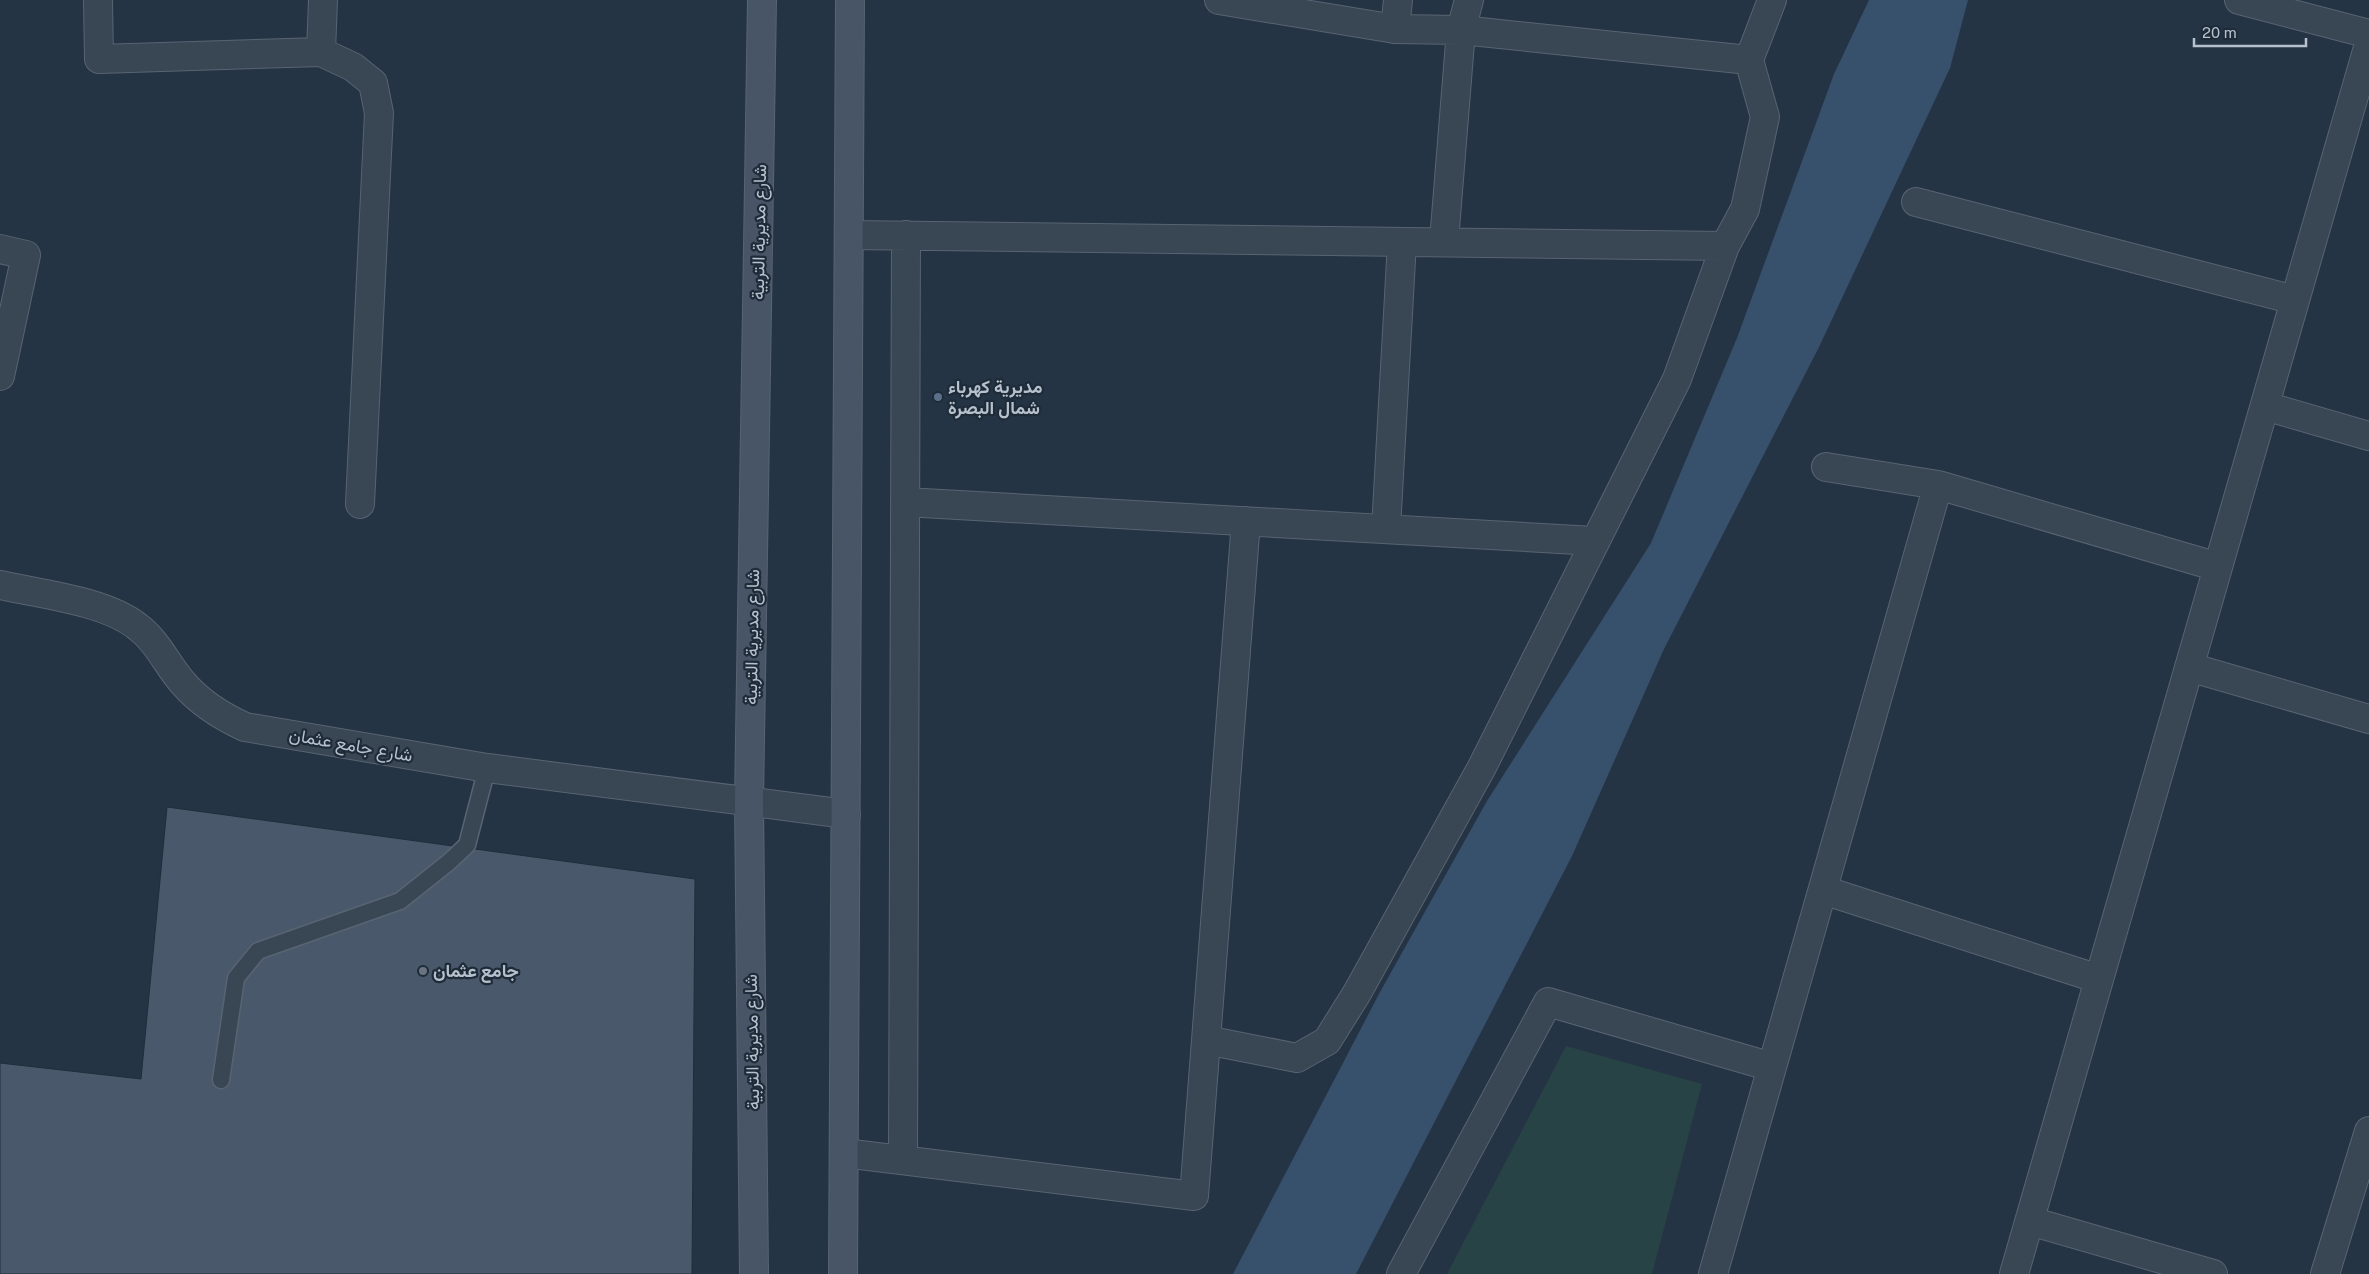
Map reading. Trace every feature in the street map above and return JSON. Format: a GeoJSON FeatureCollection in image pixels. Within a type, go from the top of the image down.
{"type":"FeatureCollection","features":[{"type":"Feature","properties":{"kind":"main road","name":"شارع مديرية التربية"},"geometry":{"type":"LineString","coordinates":[[754,1274],[749,801],[762,0]]}},
{"type":"Feature","properties":{"kind":"main road"},"geometry":{"type":"LineString","coordinates":[[843,1274],[850,0]]}},
{"type":"Feature","properties":{"kind":"street"},"geometry":{"type":"LineString","coordinates":[[98,0],[98,60],[321,52],[353,67],[373,83],[378,113],[360,504]]}},
{"type":"Feature","properties":{"kind":"street"},"geometry":{"type":"LineString","coordinates":[[321,52],[323,0]]}},
{"type":"Feature","properties":{"kind":"street"},"geometry":{"type":"LineString","coordinates":[[1219,0],[1396,28],[1461,30],[1749,60]]}},
{"type":"Feature","properties":{"kind":"street"},"geometry":{"type":"LineString","coordinates":[[1396,28],[1398,0]]}},
{"type":"Feature","properties":{"kind":"street"},"geometry":{"type":"LineString","coordinates":[[1444,242],[1461,30],[1469,0]]}},
{"type":"Feature","properties":{"kind":"street"},"geometry":{"type":"LineString","coordinates":[[1206,1040],[1297,1058],[1327,1041],[1357,993],[1482,766],[1677,379],[1725,246],[1745,209],[1765,117],[1749,60],[1772,0]]}},
{"type":"Feature","properties":{"kind":"street"},"geometry":{"type":"LineString","coordinates":[[2239,0],[2369,34]]}},
{"type":"Feature","properties":{"kind":"street"},"geometry":{"type":"LineString","coordinates":[[2014,1274],[2369,44]]}},
{"type":"Feature","properties":{"kind":"street"},"geometry":{"type":"LineString","coordinates":[[1916,202],[2295,300]]}},
{"type":"Feature","properties":{"kind":"street"},"geometry":{"type":"LineString","coordinates":[[849,234],[1725,246]]}},
{"type":"Feature","properties":{"kind":"street"},"geometry":{"type":"LineString","coordinates":[[903,1160],[906,235]]}},
{"type":"Feature","properties":{"kind":"street"},"geometry":{"type":"LineString","coordinates":[[1386,529],[1402,242]]}},
{"type":"Feature","properties":{"kind":"street"},"geometry":{"type":"LineString","coordinates":[[0,248],[26,255],[0,376]]}},
{"type":"Feature","properties":{"kind":"street"},"geometry":{"type":"LineString","coordinates":[[2265,406],[2369,436]]}},
{"type":"Feature","properties":{"kind":"street"},"geometry":{"type":"LineString","coordinates":[[1826,467],[1938,485],[2218,566]]}},
{"type":"Feature","properties":{"kind":"street"},"geometry":{"type":"LineString","coordinates":[[1713,1274],[1938,485]]}},
{"type":"Feature","properties":{"kind":"street"},"geometry":{"type":"LineString","coordinates":[[905,502],[1595,541]]}},
{"type":"Feature","properties":{"kind":"street"},"geometry":{"type":"LineString","coordinates":[[844,1152],[1194,1196],[1246,521]]}},
{"type":"Feature","properties":{"kind":"street","name":"شارع جامع عثمان"},"geometry":{"type":"LineString","coordinates":[[0,585],[97,607],[118,615],[138,626],[154,642],[182,683],[200,701],[222,716],[245,727],[487,768],[846,814]]}},
{"type":"Feature","properties":{"kind":"street"},"geometry":{"type":"LineString","coordinates":[[2189,667],[2369,719]]}},
{"type":"Feature","properties":{"kind":"street"},"geometry":{"type":"LineString","coordinates":[[1823,890],[2099,979]]}},
{"type":"Feature","properties":{"kind":"street"},"geometry":{"type":"LineString","coordinates":[[1401,1274],[1548,1002],[1772,1067]]}},
{"type":"Feature","properties":{"kind":"street"},"geometry":{"type":"LineString","coordinates":[[2325,1274],[2369,1131]]}},
{"type":"Feature","properties":{"kind":"street"},"geometry":{"type":"LineString","coordinates":[[2030,1221],[2213,1274]]}},
{"type":"Feature","properties":{"kind":"lane"},"geometry":{"type":"LineString","coordinates":[[221,1080],[236,978],[258,951],[400,901],[442,868],[467,845],[487,768]]}},
{"type":"Feature","properties":{"kind":"green space"},"geometry":{"type":"Polygon","coordinates":[[[1566,1046],[1702,1084],[1652,1274],[1447,1274],[1566,1046]]]}},
{"type":"Feature","properties":{"kind":"water"},"geometry":{"type":"Polygon","coordinates":[[[1869,0],[1968,0],[1950,68],[1819,347],[1664,649],[1572,856],[1356,1274],[1233,1274],[1380,992],[1487,801],[1651,543],[1737,338],[1834,74],[1869,0]]]}},
{"type":"Feature","properties":{"kind":"building","name":"جامع عثمان"},"geometry":{"type":"Polygon","coordinates":[[[167,807],[695,879],[692,1274],[0,1274],[0,1063],[141,1079],[167,807]]]}},
{"type":"Feature","properties":{"kind":"place","name":"مديرية كهرباء شمال البصرة"},"geometry":{"type":"Point","coordinates":[938,397]}},
{"type":"Feature","properties":{"kind":"place","name":"جامع عثمان"},"geometry":{"type":"Point","coordinates":[423,971]}}]}
